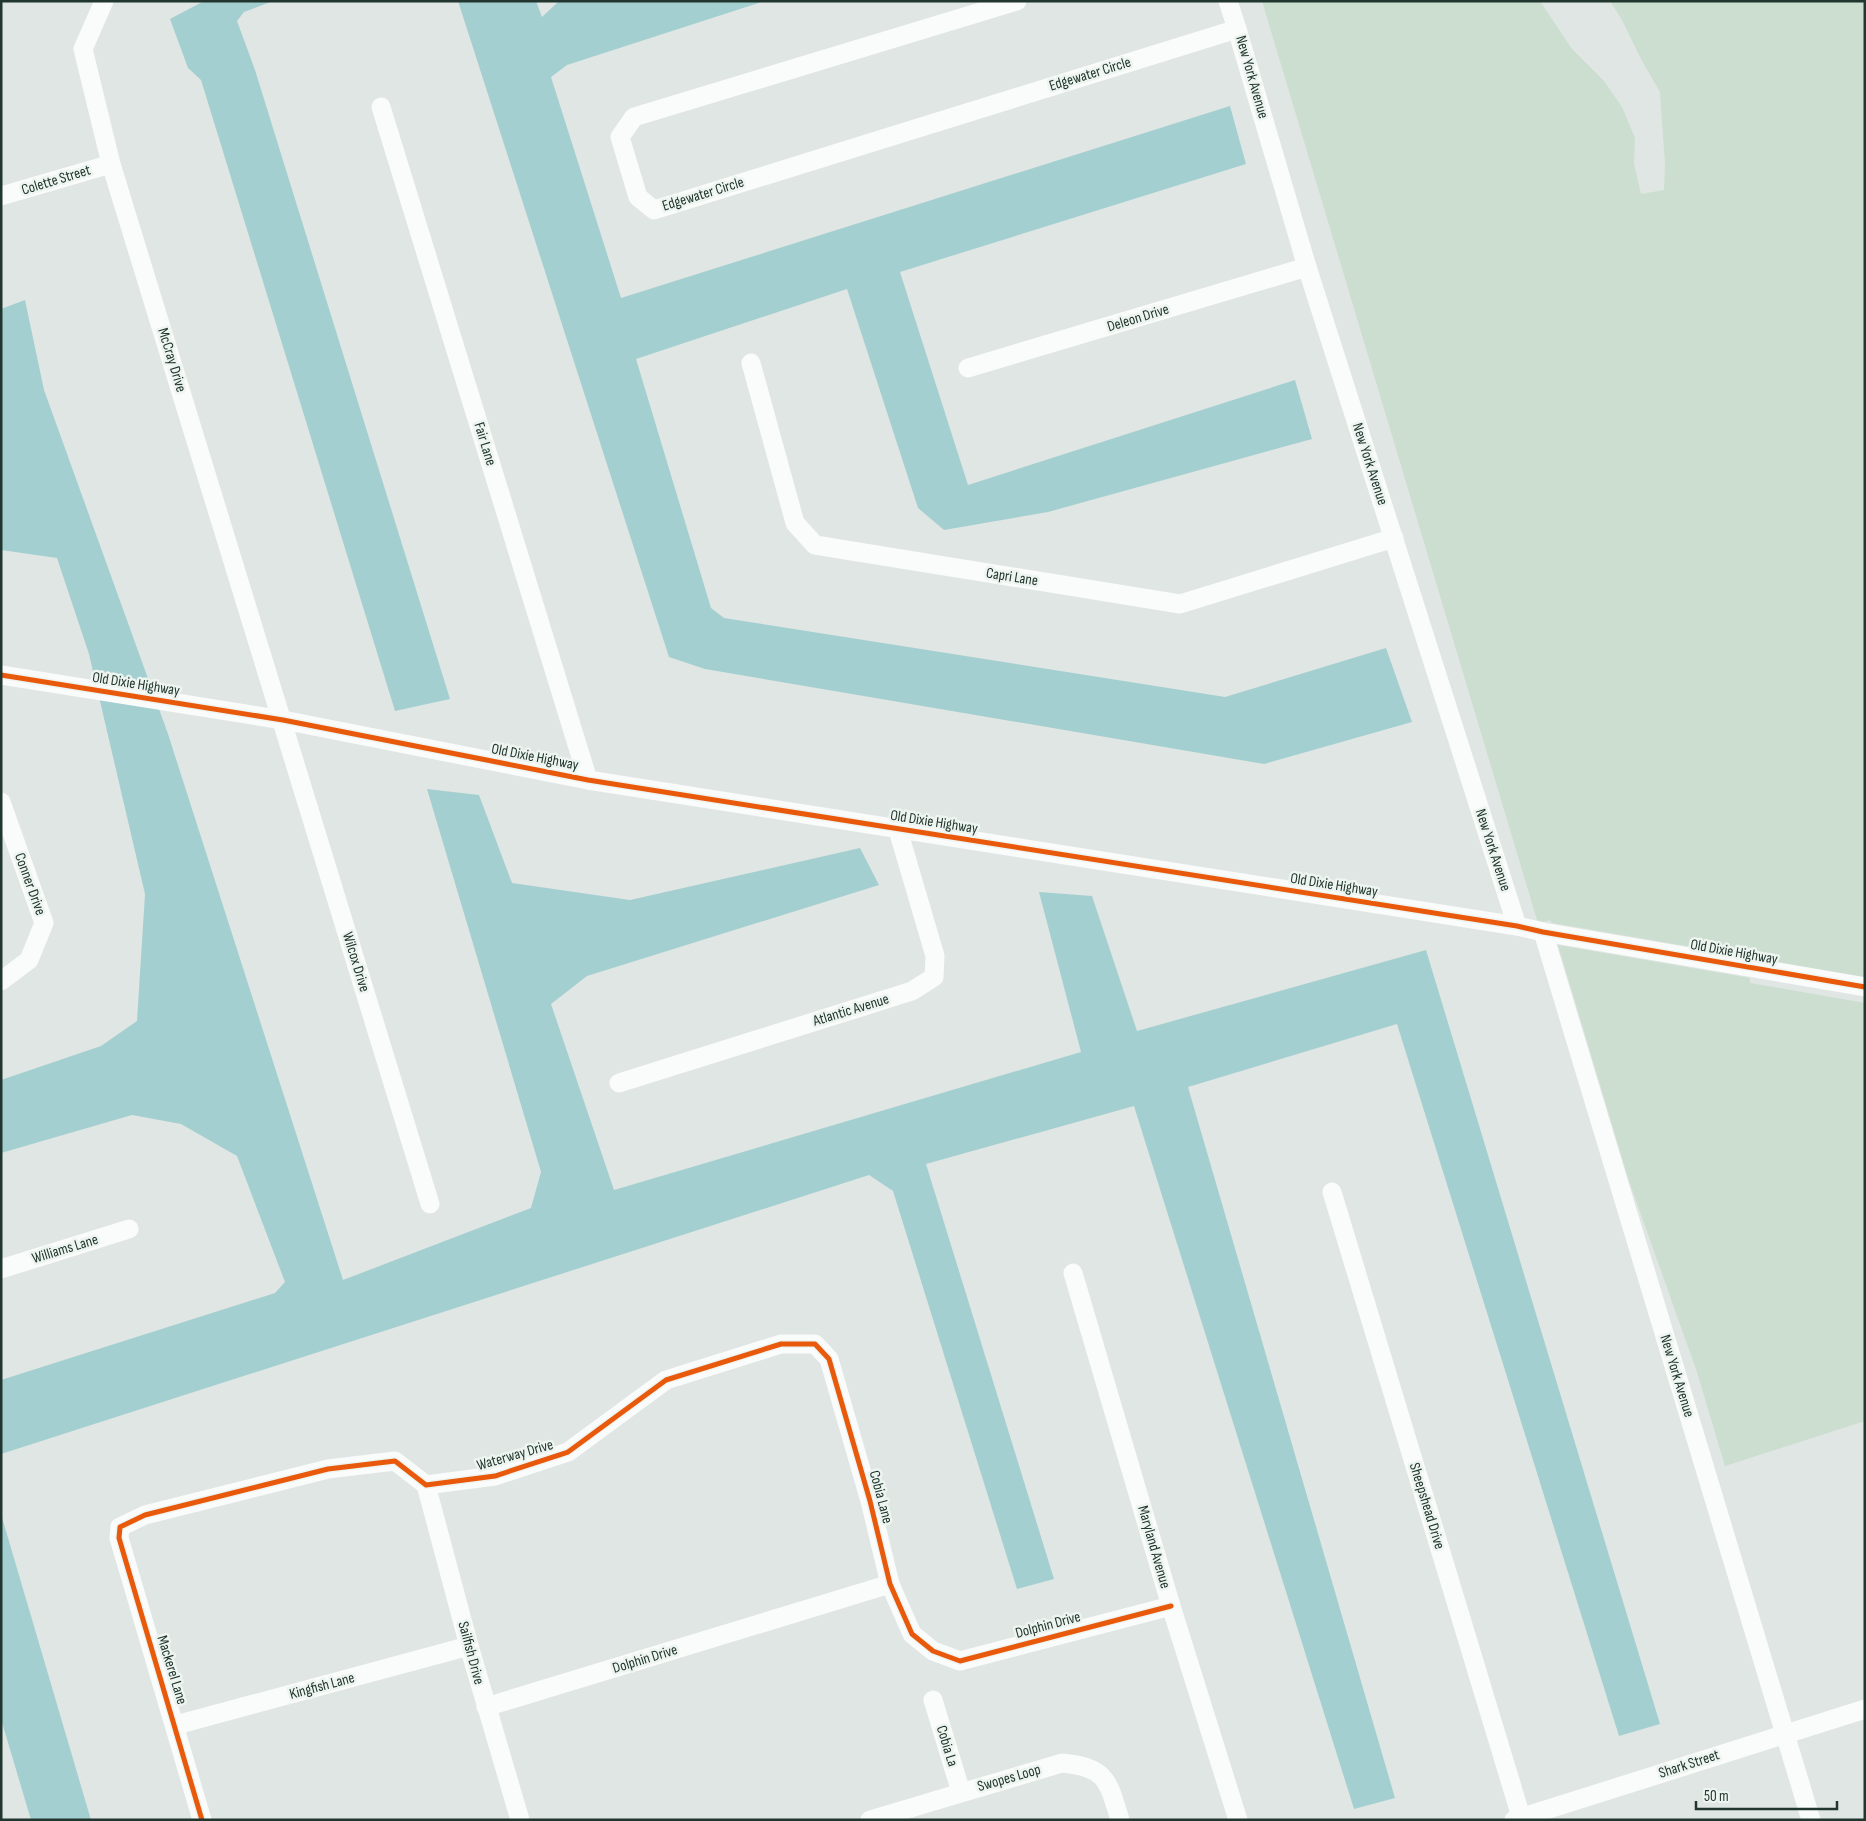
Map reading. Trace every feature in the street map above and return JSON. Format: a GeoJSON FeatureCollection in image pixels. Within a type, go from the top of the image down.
{"type":"FeatureCollection","features":[{"type":"Feature","properties":{"kind":"street","name":"McCray Drive"},"geometry":{"type":"LineString","coordinates":[[104,1],[83,49],[111,164],[283,720]]}},
{"type":"Feature","properties":{"kind":"street","name":"Edgewater Circle"},"geometry":{"type":"LineString","coordinates":[[1017,1],[634,117],[620,136],[638,197],[654,210],[1237,29]]}},
{"type":"Feature","properties":{"kind":"street","name":"New York Avenue"},"geometry":{"type":"LineString","coordinates":[[1228,1],[1307,267],[1518,926]]}},
{"type":"Feature","properties":{"kind":"street","name":"Fair Lane"},"geometry":{"type":"LineString","coordinates":[[381,107],[588,780]]}},
{"type":"Feature","properties":{"kind":"street","name":"Colette Street"},"geometry":{"type":"LineString","coordinates":[[1,196],[111,164]]}},
{"type":"Feature","properties":{"kind":"street","name":"Deleon Drive"},"geometry":{"type":"LineString","coordinates":[[968,368],[1307,267]]}},
{"type":"Feature","properties":{"kind":"street","name":"Capri Lane"},"geometry":{"type":"LineString","coordinates":[[752,363],[795,523],[815,545],[1180,604],[1394,538]]}},
{"type":"Feature","properties":{"kind":"street","name":"Old Dixie Highway"},"geometry":{"type":"LineString","coordinates":[[1,675],[283,720],[588,780],[1518,926],[1543,932],[1865,986]]}},
{"type":"Feature","properties":{"kind":"street","name":"Wilcox Drive"},"geometry":{"type":"LineString","coordinates":[[283,720],[430,1204]]}},
{"type":"Feature","properties":{"kind":"street","name":"Conner Drive"},"geometry":{"type":"LineString","coordinates":[[1,802],[44,923],[29,960],[1,981]]}},
{"type":"Feature","properties":{"kind":"street","name":"Atlantic Avenue"},"geometry":{"type":"LineString","coordinates":[[619,1083],[912,991],[934,978],[935,956],[898,830]]}},
{"type":"Feature","properties":{"kind":"street","name":"New York Avenue"},"geometry":{"type":"LineString","coordinates":[[1543,932],[1810,1820]]}},
{"type":"Feature","properties":{"kind":"street","name":"Sheepshead Drive"},"geometry":{"type":"LineString","coordinates":[[1332,1192],[1519,1819]]}},
{"type":"Feature","properties":{"kind":"street","name":"Williams Lane"},"geometry":{"type":"LineString","coordinates":[[1,1269],[129,1229]]}},
{"type":"Feature","properties":{"kind":"street","name":"Maryland Avenue"},"geometry":{"type":"LineString","coordinates":[[1073,1273],[1171,1606],[1238,1820]]}},
{"type":"Feature","properties":{"kind":"street","name":"Waterway Drive"},"geometry":{"type":"LineString","coordinates":[[426,1486],[495,1476],[568,1452],[666,1380],[781,1344],[815,1344]]}},
{"type":"Feature","properties":{"kind":"street","name":"Cobia Lane"},"geometry":{"type":"LineString","coordinates":[[815,1344],[829,1359],[870,1502],[890,1584],[912,1634],[933,1651]]}},
{"type":"Feature","properties":{"kind":"street","name":"Mackerel Lane"},"geometry":{"type":"LineString","coordinates":[[202,1820],[176,1725],[119,1538],[120,1527],[145,1515],[328,1469],[394,1461],[426,1486]]}},
{"type":"Feature","properties":{"kind":"street","name":"Sailfish Drive"},"geometry":{"type":"LineString","coordinates":[[426,1486],[486,1707],[520,1820]]}},
{"type":"Feature","properties":{"kind":"street","name":"Dolphin Drive"},"geometry":{"type":"LineString","coordinates":[[486,1707],[890,1584]]}},
{"type":"Feature","properties":{"kind":"street","name":"Dolphin Drive"},"geometry":{"type":"LineString","coordinates":[[933,1651],[960,1661],[1171,1606]]}},
{"type":"Feature","properties":{"kind":"street","name":"Kingfish Lane"},"geometry":{"type":"LineString","coordinates":[[176,1725],[469,1646]]}},
{"type":"Feature","properties":{"kind":"street","name":"Cobia La"},"geometry":{"type":"LineString","coordinates":[[933,1700],[961,1792]]}},
{"type":"Feature","properties":{"kind":"street","name":"Shark Street"},"geometry":{"type":"LineString","coordinates":[[1519,1819],[1865,1709]]}},
{"type":"Feature","properties":{"kind":"street","name":"Swopes Loop"},"geometry":{"type":"LineString","coordinates":[[870,1820],[1062,1763],[1079,1765],[1095,1770],[1110,1787],[1120,1820]]}},
{"type":"Feature","properties":{"kind":"green space"},"geometry":{"type":"Polygon","coordinates":[[[1262,1],[1540,1],[1572,49],[1604,81],[1622,107],[1635,138],[1634,164],[1641,194],[1664,190],[1665,164],[1660,92],[1610,1],[1865,1],[1865,977],[1552,923],[1550,920],[1543,922],[1537,920],[1262,1]]]}},
{"type":"Feature","properties":{"kind":"green space"},"geometry":{"type":"Polygon","coordinates":[[[1558,945],[1750,978],[1750,983],[1865,1003],[1865,1421],[1725,1466],[1697,1372],[1629,1181],[1558,945]]]}},
{"type":"Feature","properties":{"kind":"water"},"geometry":{"type":"Polygon","coordinates":[[[204,1],[273,1],[244,12],[237,21],[255,70],[450,699],[395,711],[201,80],[188,68],[170,19],[204,1]]]}},
{"type":"Feature","properties":{"kind":"water"},"geometry":{"type":"Polygon","coordinates":[[[458,1],[536,1],[542,17],[559,1],[765,1],[567,65],[551,77],[621,298],[1230,106],[1246,164],[900,272],[968,485],[1295,380],[1312,439],[1048,512],[944,530],[918,508],[847,289],[636,359],[711,608],[724,618],[1225,697],[1386,648],[1412,722],[1264,764],[705,669],[669,657],[458,1]]]}},
{"type":"Feature","properties":{"kind":"water"},"geometry":{"type":"Polygon","coordinates":[[[25,300],[44,390],[168,734],[343,1280],[531,1208],[541,1172],[427,789],[479,795],[512,883],[630,900],[860,848],[879,885],[587,976],[551,1004],[614,1190],[1081,1052],[1039,892],[1092,896],[1137,1031],[1426,950],[1660,1724],[1619,1736],[1397,1024],[1188,1087],[1395,1798],[1354,1809],[1134,1106],[926,1164],[1054,1579],[1017,1589],[893,1191],[869,1175],[1,1454],[1,1380],[275,1293],[285,1282],[237,1156],[181,1124],[132,1115],[1,1153],[1,1080],[101,1046],[137,1021],[145,894],[89,654],[57,558],[1,550],[1,309],[25,300]]]}},
{"type":"Feature","properties":{"kind":"water"},"geometry":{"type":"Polygon","coordinates":[[[1,1514],[91,1820],[31,1820],[1,1719],[1,1514]]]}},
{"type":"Feature","properties":{"kind":"cycle path"},"geometry":{"type":"LineString","coordinates":[[1,675],[283,720],[588,780],[1517,926],[1865,987]]}},
{"type":"Feature","properties":{"kind":"cycle path"},"geometry":{"type":"LineString","coordinates":[[202,1820],[119,1538],[120,1527],[145,1515],[328,1469],[395,1461],[426,1485],[495,1476],[568,1452],[666,1380],[781,1344],[815,1344],[829,1359],[870,1501],[890,1584],[912,1634],[933,1651],[960,1661],[1171,1606]]}}]}
